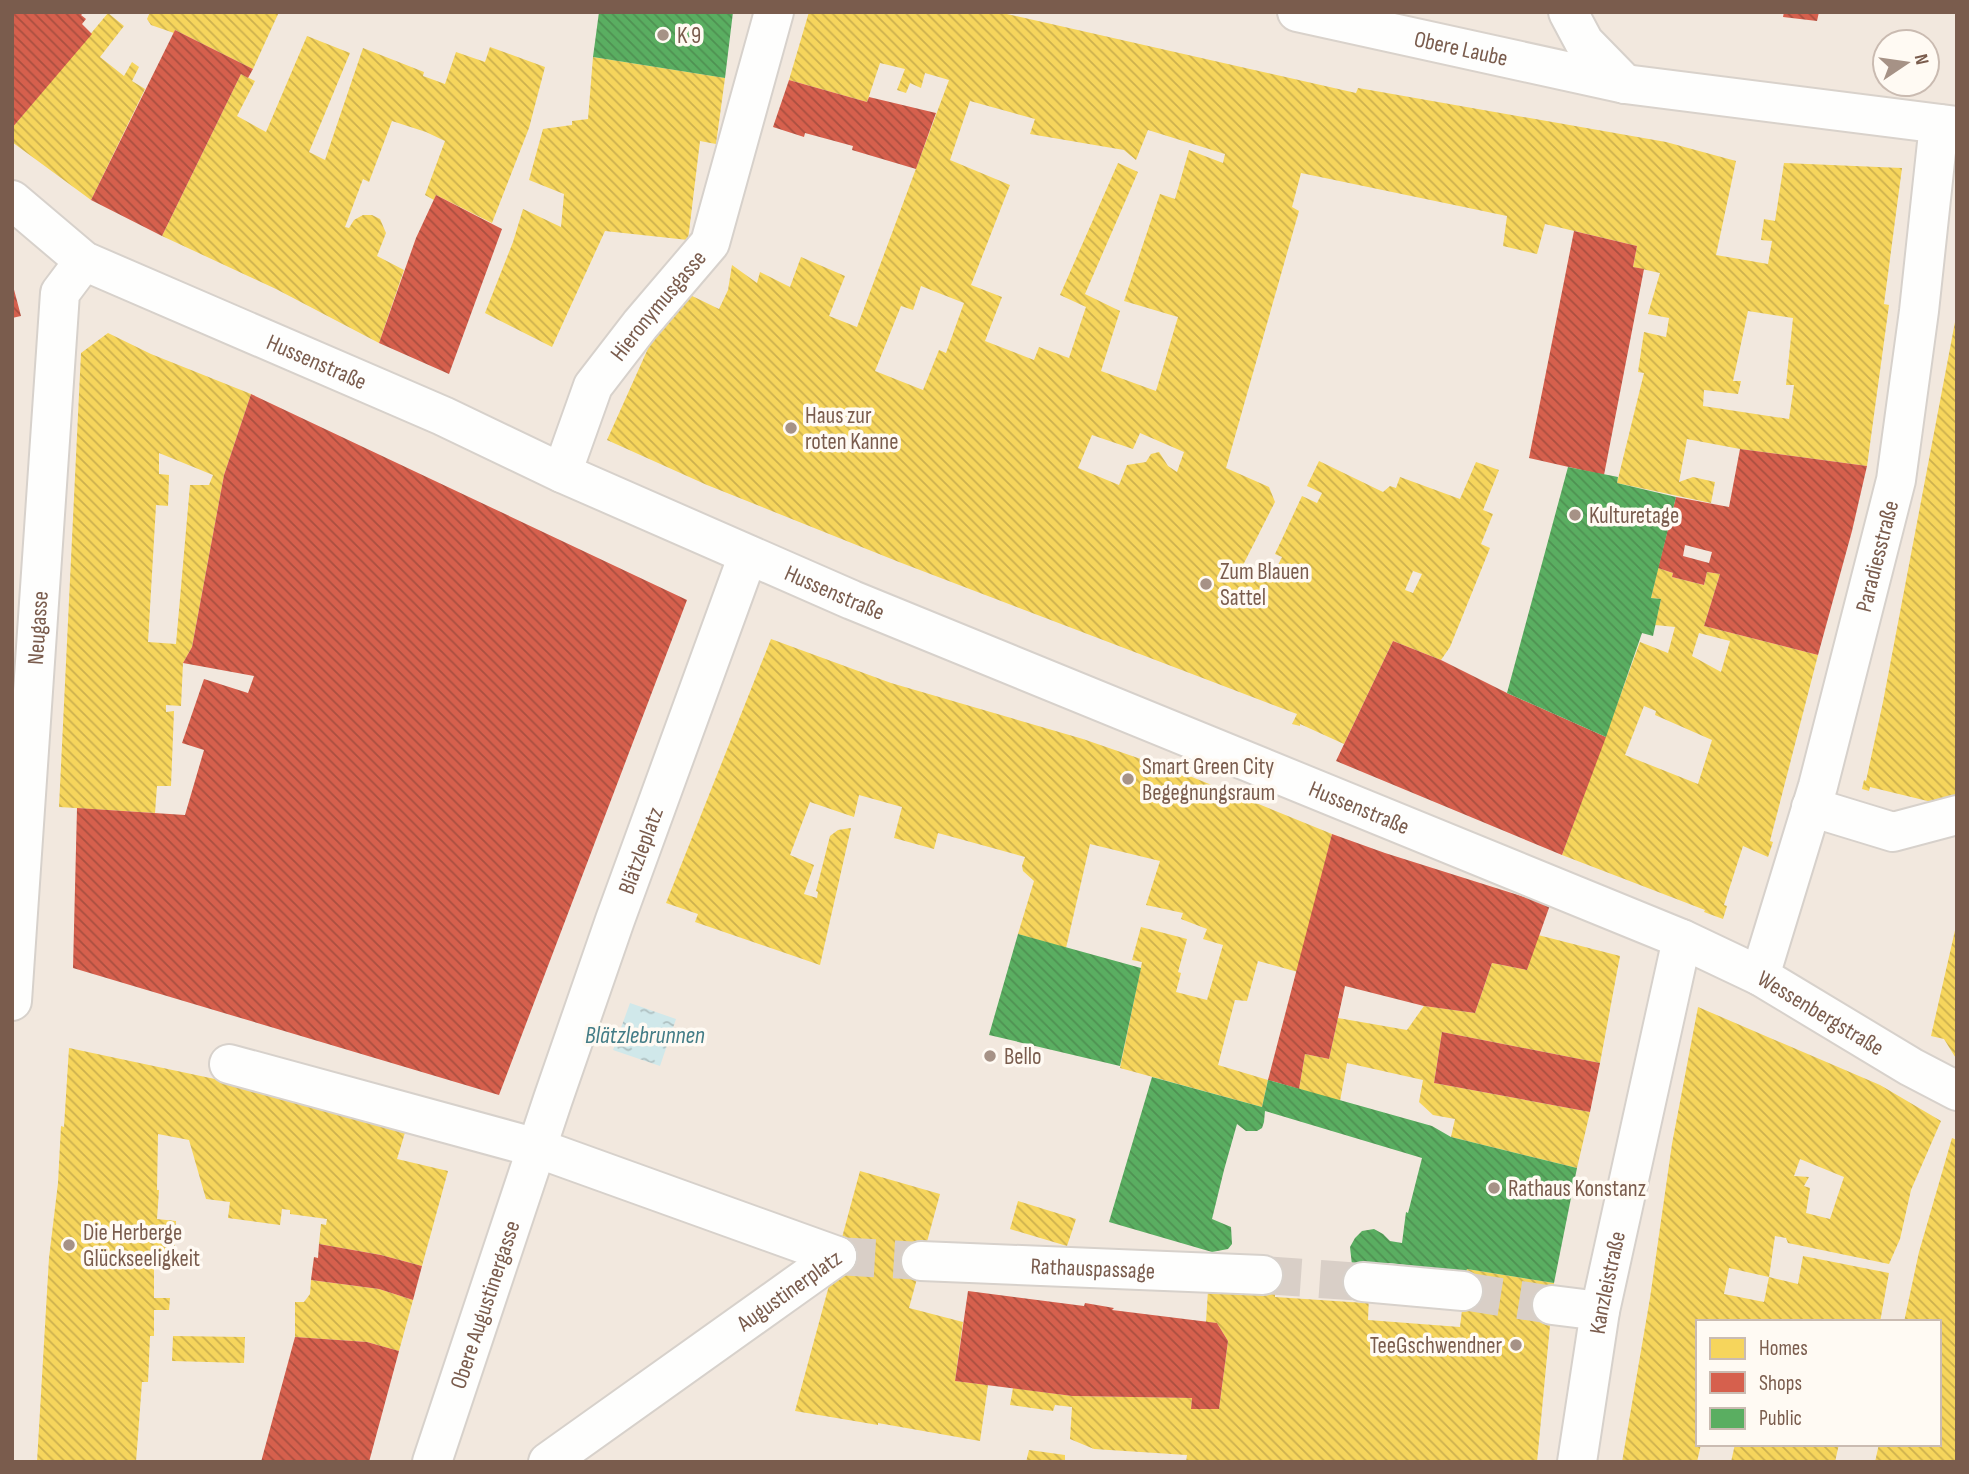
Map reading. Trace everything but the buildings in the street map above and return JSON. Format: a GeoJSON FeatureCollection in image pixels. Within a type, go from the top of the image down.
{"type":"FeatureCollection","features":[{"type":"Feature","properties":{"kind":"street","name":"Hieronymusgasse"},"geometry":{"type":"LineString","coordinates":[[562,473],[593,386],[640,325],[710,243],[774,12]]}},
{"type":"Feature","properties":{"kind":"street","name":"Obere Laube"},"geometry":{"type":"LineString","coordinates":[[1297,12],[1625,84],[1948,125]]}},
{"type":"Feature","properties":{"kind":"street"},"geometry":{"type":"LineString","coordinates":[[1568,12],[1584,42],[1625,84]]}},
{"type":"Feature","properties":{"kind":"street","name":"Paradiesstraße"},"geometry":{"type":"LineString","coordinates":[[1760,976],[1822,773],[1896,480],[1948,125]]}},
{"type":"Feature","properties":{"kind":"street","name":"Hussenstraße"},"geometry":{"type":"LineString","coordinates":[[12,200],[83,261],[443,416],[562,473],[852,600],[1682,939]]}},
{"type":"Feature","properties":{"kind":"street","name":"Neugasse"},"geometry":{"type":"LineString","coordinates":[[12,1001],[60,293],[83,261]]}},
{"type":"Feature","properties":{"kind":"street","name":"Blätzleplatz"},"geometry":{"type":"LineString","coordinates":[[537,1148],[615,920],[748,555]]}},
{"type":"Feature","properties":{"kind":"street"},"geometry":{"type":"LineString","coordinates":[[1811,807],[1893,832],[1957,815]]}},
{"type":"Feature","properties":{"kind":"street","name":"Wessenbergstraße"},"geometry":{"type":"LineString","coordinates":[[1682,939],[1760,976],[1911,1067],[1957,1091]]}},
{"type":"Feature","properties":{"kind":"street","name":"Kanzleistraße"},"geometry":{"type":"LineString","coordinates":[[1577,1462],[1600,1311],[1682,939]]}},
{"type":"Feature","properties":{"kind":"street"},"geometry":{"type":"LineString","coordinates":[[229,1064],[537,1148]]}},
{"type":"Feature","properties":{"kind":"street","name":"Obere Augustinergasse"},"geometry":{"type":"LineString","coordinates":[[432,1462],[537,1148]]}},
{"type":"Feature","properties":{"kind":"street","name":"Augustinerplatz"},"geometry":{"type":"LineString","coordinates":[[537,1148],[837,1256],[548,1462]]}},
{"type":"Feature","properties":{"kind":"street","name":"Rathauspassage"},"geometry":{"type":"LineString","coordinates":[[921,1261],[1263,1275]]}},
{"type":"Feature","properties":{"kind":"street"},"geometry":{"type":"LineString","coordinates":[[1363,1282],[1463,1291]]}},
{"type":"Feature","properties":{"kind":"street"},"geometry":{"type":"LineString","coordinates":[[1552,1305],[1600,1311]]}},
{"type":"Feature","properties":{"kind":"shaded area"},"geometry":{"type":"Polygon","coordinates":[[[12,12],[1957,12],[1957,1462],[12,1462],[12,12]]]}},
{"type":"Feature","properties":{"kind":"water","name":"Blätzlebrunnen"},"geometry":{"type":"Polygon","coordinates":[[[630,1003],[676,1019],[660,1066],[613,1050],[630,1003]]]}},
{"type":"Feature","properties":{"kind":"tunnel"},"geometry":{"type":"LineString","coordinates":[[837,1256],[921,1261]]}},
{"type":"Feature","properties":{"kind":"tunnel"},"geometry":{"type":"LineString","coordinates":[[1263,1275],[1363,1282]]}},
{"type":"Feature","properties":{"kind":"tunnel"},"geometry":{"type":"LineString","coordinates":[[1463,1291],[1552,1305]]}},
{"type":"Feature","properties":{"kind":"place","name":"K 9"},"geometry":{"type":"Point","coordinates":[663,35]}},
{"type":"Feature","properties":{"kind":"place","name":"Haus zur roten Kanne"},"geometry":{"type":"Point","coordinates":[791,428]}},
{"type":"Feature","properties":{"kind":"place","name":"Kulturetage"},"geometry":{"type":"Point","coordinates":[1575,515]}},
{"type":"Feature","properties":{"kind":"place","name":"Zum Blauen Sattel"},"geometry":{"type":"Point","coordinates":[1206,584]}},
{"type":"Feature","properties":{"kind":"place","name":"Smart Green City Begegnungsraum"},"geometry":{"type":"Point","coordinates":[1128,779]}},
{"type":"Feature","properties":{"kind":"place","name":"Bello"},"geometry":{"type":"Point","coordinates":[990,1056]}},
{"type":"Feature","properties":{"kind":"place","name":"Rathaus Konstanz"},"geometry":{"type":"Point","coordinates":[1494,1188]}},
{"type":"Feature","properties":{"kind":"place","name":"Die Herberge Glückseeligkeit"},"geometry":{"type":"Point","coordinates":[69,1245]}},
{"type":"Feature","properties":{"kind":"place","name":"TeeGschwendner"},"geometry":{"type":"Point","coordinates":[1516,1345]}}]}
